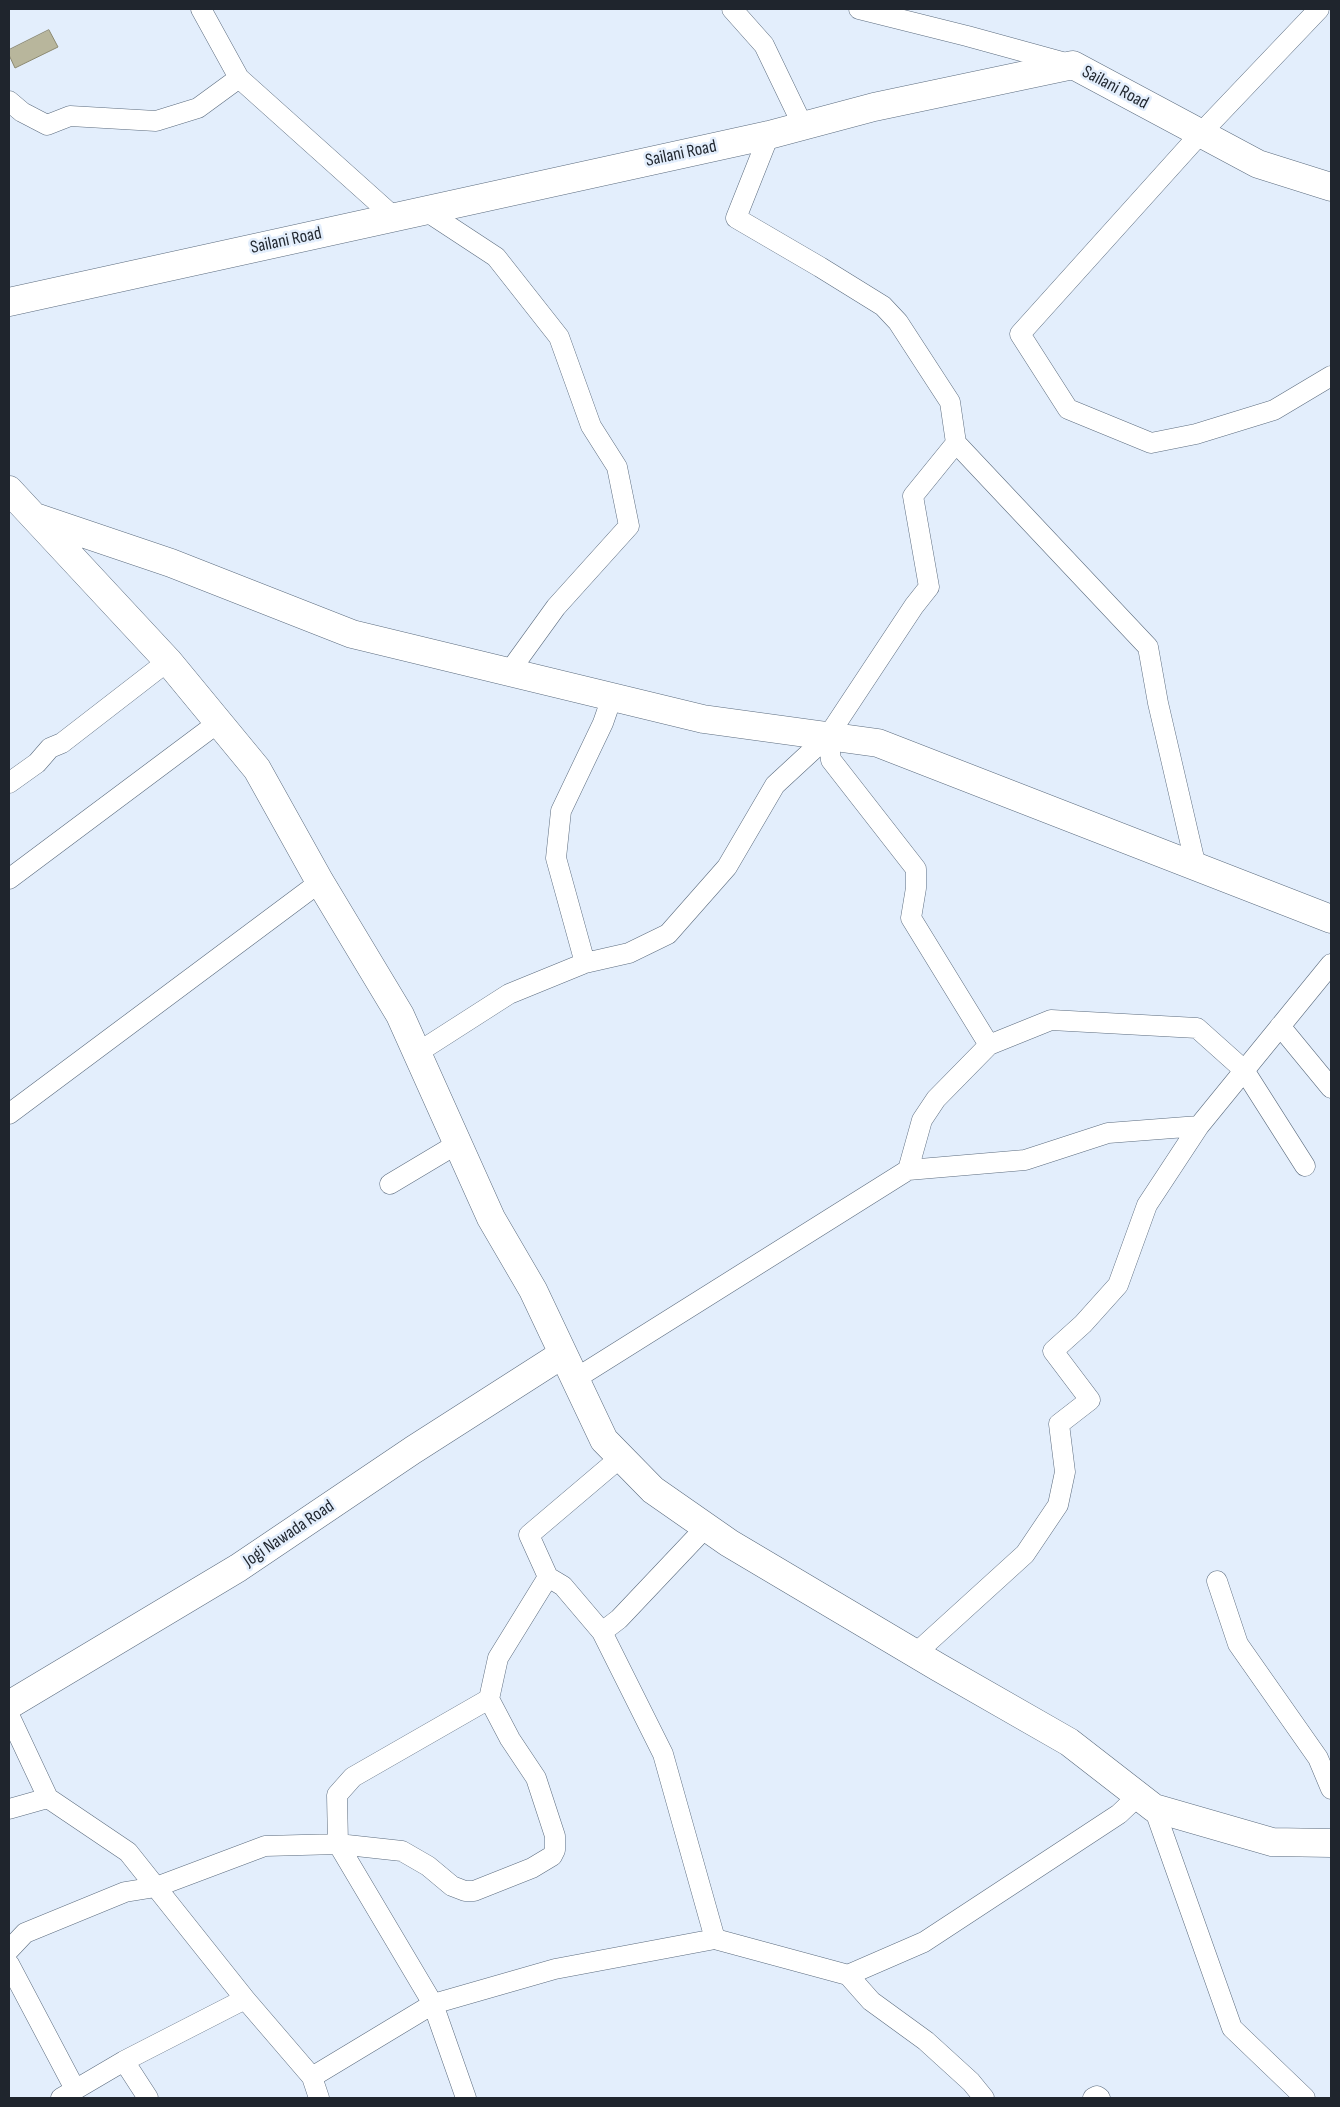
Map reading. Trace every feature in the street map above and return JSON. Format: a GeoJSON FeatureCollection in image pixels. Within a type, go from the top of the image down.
{"type":"FeatureCollection","features":[{"type":"Feature","properties":{"kind":"street"},"geometry":{"type":"LineString","coordinates":[[201,9],[239,78],[394,217]]}},
{"type":"Feature","properties":{"kind":"street"},"geometry":{"type":"LineString","coordinates":[[732,9],[764,45],[803,126]]}},
{"type":"Feature","properties":{"kind":"street"},"geometry":{"type":"LineString","coordinates":[[859,9],[1073,65]]}},
{"type":"Feature","properties":{"kind":"street"},"geometry":{"type":"LineString","coordinates":[[1319,9],[1201,133],[1020,334],[1068,409],[1151,442],[1196,434],[1274,410],[1331,376]]}},
{"type":"Feature","properties":{"kind":"street","name":"Sailani Road"},"geometry":{"type":"LineString","coordinates":[[9,302],[769,135],[874,107],[1073,65],[1258,164],[1331,187]]}},
{"type":"Feature","properties":{"kind":"street"},"geometry":{"type":"LineString","coordinates":[[9,101],[22,112],[47,125],[70,116],[156,122],[198,108],[239,78]]}},
{"type":"Feature","properties":{"kind":"street"},"geometry":{"type":"LineString","coordinates":[[769,135],[736,218],[820,266],[883,306],[898,322],[950,402],[956,443],[1148,647],[1196,867]]}},
{"type":"Feature","properties":{"kind":"street"},"geometry":{"type":"LineString","coordinates":[[426,211],[496,257],[559,337],[591,426],[617,467],[629,526],[556,607],[509,672]]}},
{"type":"Feature","properties":{"kind":"street"},"geometry":{"type":"LineString","coordinates":[[417,1054],[509,994],[586,963],[629,953],[668,934],[726,867],[775,785],[828,736],[914,606],[929,587],[913,496],[956,443]]}},
{"type":"Feature","properties":{"kind":"street"},"geometry":{"type":"LineString","coordinates":[[19,507],[171,563],[352,634],[703,719],[878,743],[1331,920]]}},
{"type":"Feature","properties":{"kind":"street"},"geometry":{"type":"LineString","coordinates":[[19,507],[168,661],[257,769],[320,882],[400,1014],[491,1218],[533,1290],[604,1440],[653,1490],[729,1543],[915,1654],[1069,1742],[1146,1802],[1272,1842],[1331,1843]]}},
{"type":"Feature","properties":{"kind":"street"},"geometry":{"type":"LineString","coordinates":[[9,783],[37,763],[50,748],[62,743],[168,661]]}},
{"type":"Feature","properties":{"kind":"street"},"geometry":{"type":"LineString","coordinates":[[586,963],[556,858],[561,811],[603,723],[612,697]]}},
{"type":"Feature","properties":{"kind":"street"},"geometry":{"type":"LineString","coordinates":[[9,879],[219,722]]}},
{"type":"Feature","properties":{"kind":"street"},"geometry":{"type":"LineString","coordinates":[[828,736],[831,760],[916,869],[916,888],[911,918],[989,1045]]}},
{"type":"Feature","properties":{"kind":"street"},"geometry":{"type":"LineString","coordinates":[[9,1114],[320,882]]}},
{"type":"Feature","properties":{"kind":"street"},"geometry":{"type":"LineString","coordinates":[[915,1654],[1025,1554],[1058,1505],[1066,1472],[1059,1424],[1090,1400],[1053,1351],[1083,1324],[1118,1285],[1147,1204],[1199,1126],[1331,964]]}},
{"type":"Feature","properties":{"kind":"street"},"geometry":{"type":"LineString","coordinates":[[908,1170],[922,1120],[936,1099],[989,1045],[1051,1020],[1197,1028],[1244,1070],[1305,1166]]}},
{"type":"Feature","properties":{"kind":"street"},"geometry":{"type":"LineString","coordinates":[[1280,1026],[1331,1088]]}},
{"type":"Feature","properties":{"kind":"street"},"geometry":{"type":"LineString","coordinates":[[575,1379],[908,1170],[1025,1160],[1108,1133],[1199,1126]]}},
{"type":"Feature","properties":{"kind":"street"},"geometry":{"type":"LineString","coordinates":[[390,1184],[457,1144]]}},
{"type":"Feature","properties":{"kind":"street","name":"Jogi Nawada Road"},"geometry":{"type":"LineString","coordinates":[[9,1705],[238,1568],[413,1450],[563,1354]]}},
{"type":"Feature","properties":{"kind":"street"},"geometry":{"type":"LineString","coordinates":[[621,1456],[529,1534],[548,1577],[563,1586],[602,1632],[663,1754],[715,1939]]}},
{"type":"Feature","properties":{"kind":"street"},"geometry":{"type":"LineString","coordinates":[[602,1632],[619,1619],[706,1527]]}},
{"type":"Feature","properties":{"kind":"street"},"geometry":{"type":"LineString","coordinates":[[9,1950],[25,1933],[125,1892],[156,1887],[264,1846],[338,1844],[402,1851],[428,1866],[452,1886],[465,1891],[474,1891],[497,1884],[532,1868],[552,1856],[555,1850],[555,1836],[536,1778],[510,1739],[489,1699],[498,1658],[548,1577]]}},
{"type":"Feature","properties":{"kind":"street"},"geometry":{"type":"LineString","coordinates":[[1217,1581],[1238,1644],[1318,1758],[1331,1790]]}},
{"type":"Feature","properties":{"kind":"street"},"geometry":{"type":"LineString","coordinates":[[466,2098],[433,2004],[338,1844],[337,1795],[353,1777],[489,1699]]}},
{"type":"Feature","properties":{"kind":"street"},"geometry":{"type":"LineString","coordinates":[[9,1715],[48,1798],[128,1852],[245,1999],[312,2077],[319,2098]]}},
{"type":"Feature","properties":{"kind":"street"},"geometry":{"type":"LineString","coordinates":[[9,1809],[48,1798]]}},
{"type":"Feature","properties":{"kind":"street"},"geometry":{"type":"LineString","coordinates":[[848,1975],[924,1942],[1119,1814],[1146,1802]]}},
{"type":"Feature","properties":{"kind":"street"},"geometry":{"type":"LineString","coordinates":[[1146,1802],[1232,2028],[1305,2098]]}},
{"type":"Feature","properties":{"kind":"street"},"geometry":{"type":"LineString","coordinates":[[312,2077],[433,2004],[555,1969],[715,1939],[848,1975],[871,2000],[926,2042],[971,2082],[984,2098]]}},
{"type":"Feature","properties":{"kind":"street"},"geometry":{"type":"LineString","coordinates":[[9,1964],[68,2094],[124,2061],[245,1999]]}},
{"type":"Feature","properties":{"kind":"street"},"geometry":{"type":"LineString","coordinates":[[124,2061],[148,2098]]}},
{"type":"Feature","properties":{"kind":"street"},"geometry":{"type":"LineString","coordinates":[[1093,2098],[1097,2096],[1100,2098]]}},
{"type":"Feature","properties":{"kind":"building"},"geometry":{"type":"Polygon","coordinates":[[[49,30],[58,47],[15,68],[9,55],[9,50],[49,30]]]}}]}
